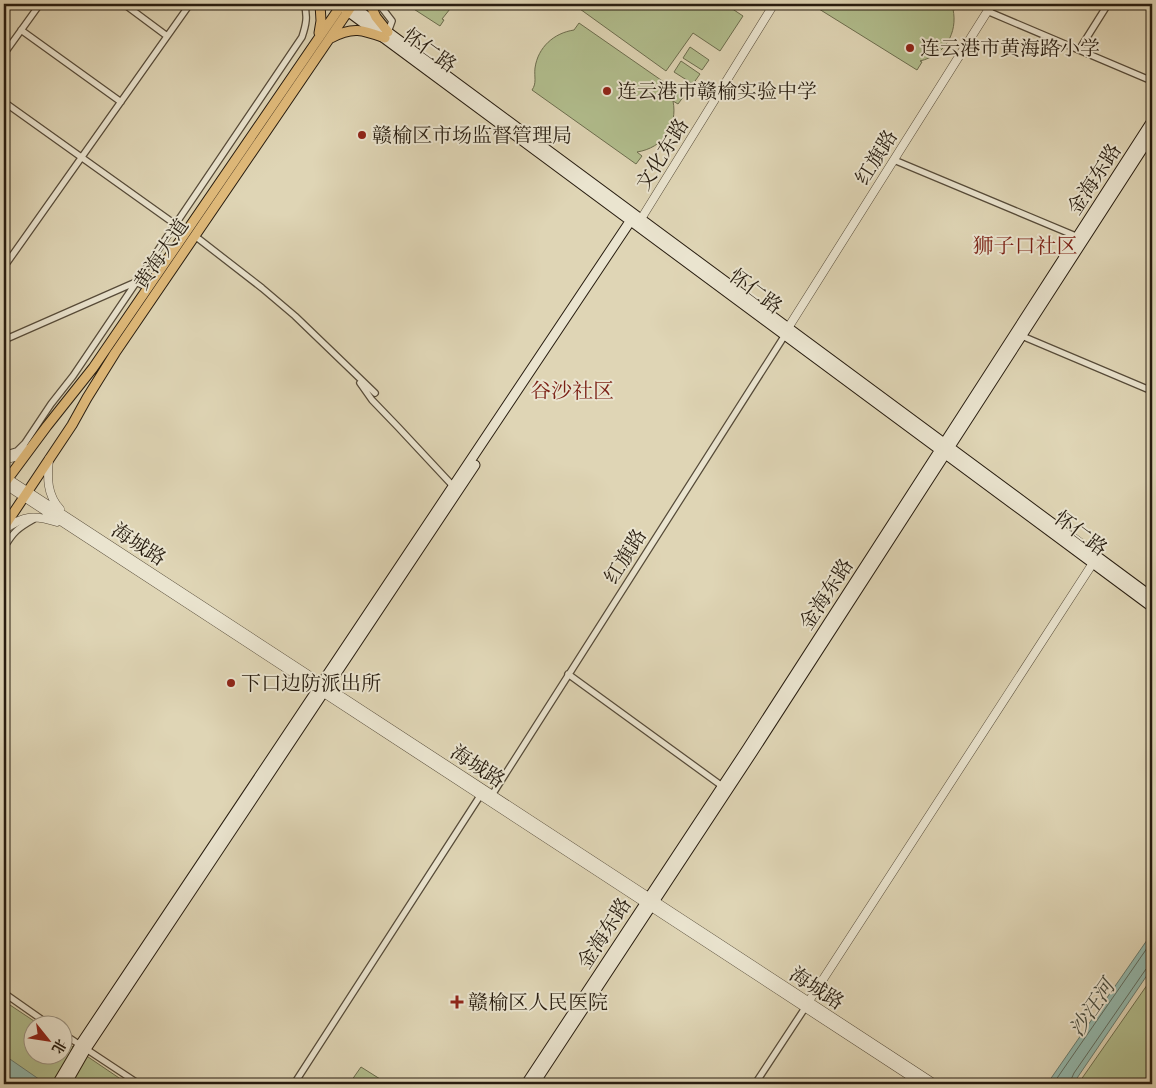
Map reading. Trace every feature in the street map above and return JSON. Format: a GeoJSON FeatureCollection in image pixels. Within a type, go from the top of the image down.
{"type":"FeatureCollection","features":[{"type":"Feature","properties":{"kind":"main road"},"geometry":{"type":"LineString","coordinates":[[318,38],[321,21],[320,4]]}},
{"type":"Feature","properties":{"kind":"main road"},"geometry":{"type":"LineString","coordinates":[[370,4],[386,35]]}},
{"type":"Feature","properties":{"kind":"main road","name":"黄海大道"},"geometry":{"type":"LineString","coordinates":[[4,529],[25,494],[72,425],[190,234],[318,38],[346,5]]}},
{"type":"Feature","properties":{"kind":"main road","name":"黄海大道"},"geometry":{"type":"LineString","coordinates":[[5,479],[93,368],[148,288],[190,234],[329,39],[346,5]]}},
{"type":"Feature","properties":{"kind":"main road","name":"怀仁路"},"geometry":{"type":"LineString","coordinates":[[346,5],[945,449],[1152,597]]}},
{"type":"Feature","properties":{"kind":"main road"},"geometry":{"type":"LineString","coordinates":[[329,39],[340,33],[355,30],[386,35]]}},
{"type":"Feature","properties":{"kind":"main road","name":"金海东路"},"geometry":{"type":"LineString","coordinates":[[526,1084],[758,745],[1152,121]]}},
{"type":"Feature","properties":{"kind":"main road","name":"金海东路"},"geometry":{"type":"LineString","coordinates":[[534,1084],[722,786],[1022,336],[1152,134]]}},
{"type":"Feature","properties":{"kind":"main road"},"geometry":{"type":"LineString","coordinates":[[323,689],[454,487],[635,221]]}},
{"type":"Feature","properties":{"kind":"main road"},"geometry":{"type":"LineString","coordinates":[[57,1084],[635,221]]}},
{"type":"Feature","properties":{"kind":"main road","name":"怀仁路"},"geometry":{"type":"LineString","coordinates":[[945,449],[1152,607]]}},
{"type":"Feature","properties":{"kind":"main road"},"geometry":{"type":"LineString","coordinates":[[66,1084],[83,1047]]}},
{"type":"Feature","properties":{"kind":"street"},"geometry":{"type":"LineString","coordinates":[[4,54],[40,4]]}},
{"type":"Feature","properties":{"kind":"street"},"geometry":{"type":"LineString","coordinates":[[124,4],[167,36]]}},
{"type":"Feature","properties":{"kind":"street"},"geometry":{"type":"LineString","coordinates":[[4,267],[190,4]]}},
{"type":"Feature","properties":{"kind":"street"},"geometry":{"type":"LineString","coordinates":[[4,455],[17,451],[25,443],[51,404],[73,376],[302,37],[307,20],[304,4]]}},
{"type":"Feature","properties":{"kind":"street"},"geometry":{"type":"LineString","coordinates":[[379,4],[392,21],[386,35]]}},
{"type":"Feature","properties":{"kind":"street","name":"文化东路"},"geometry":{"type":"LineString","coordinates":[[635,221],[774,4]]}},
{"type":"Feature","properties":{"kind":"street","name":"红旗路"},"geometry":{"type":"LineString","coordinates":[[492,794],[992,4]]}},
{"type":"Feature","properties":{"kind":"street"},"geometry":{"type":"LineString","coordinates":[[1079,50],[1108,4]]}},
{"type":"Feature","properties":{"kind":"street"},"geometry":{"type":"LineString","coordinates":[[987,12],[1152,80]]}},
{"type":"Feature","properties":{"kind":"street"},"geometry":{"type":"LineString","coordinates":[[21,30],[121,102]]}},
{"type":"Feature","properties":{"kind":"street"},"geometry":{"type":"LineString","coordinates":[[4,102],[190,234],[262,288],[295,316],[357,378],[375,393]]}},
{"type":"Feature","properties":{"kind":"street"},"geometry":{"type":"LineString","coordinates":[[894,160],[1078,237]]}},
{"type":"Feature","properties":{"kind":"street"},"geometry":{"type":"LineString","coordinates":[[136,282],[148,288]]}},
{"type":"Feature","properties":{"kind":"street"},"geometry":{"type":"LineString","coordinates":[[4,340],[136,282]]}},
{"type":"Feature","properties":{"kind":"street"},"geometry":{"type":"LineString","coordinates":[[1022,336],[1152,391]]}},
{"type":"Feature","properties":{"kind":"street"},"geometry":{"type":"LineString","coordinates":[[357,378],[372,400],[454,487]]}},
{"type":"Feature","properties":{"kind":"street"},"geometry":{"type":"LineString","coordinates":[[4,460],[18,456],[30,448]]}},
{"type":"Feature","properties":{"kind":"street"},"geometry":{"type":"LineString","coordinates":[[49,458],[49,489],[52,498],[67,516]]}},
{"type":"Feature","properties":{"kind":"street","name":"海城路"},"geometry":{"type":"LineString","coordinates":[[5,479],[67,526],[492,794],[649,902]]}},
{"type":"Feature","properties":{"kind":"street","name":"海城路"},"geometry":{"type":"LineString","coordinates":[[25,494],[67,516],[480,796],[649,902],[807,1005],[922,1084]]}},
{"type":"Feature","properties":{"kind":"street"},"geometry":{"type":"LineString","coordinates":[[4,548],[19,527],[37,517]]}},
{"type":"Feature","properties":{"kind":"street"},"geometry":{"type":"LineString","coordinates":[[4,529],[22,519],[37,517],[67,526]]}},
{"type":"Feature","properties":{"kind":"street"},"geometry":{"type":"LineString","coordinates":[[755,1084],[1093,563]]}},
{"type":"Feature","properties":{"kind":"street"},"geometry":{"type":"LineString","coordinates":[[568,674],[722,786]]}},
{"type":"Feature","properties":{"kind":"street"},"geometry":{"type":"LineString","coordinates":[[294,1084],[480,796]]}},
{"type":"Feature","properties":{"kind":"street"},"geometry":{"type":"LineString","coordinates":[[4,993],[37,1016]]}},
{"type":"Feature","properties":{"kind":"street","name":"海城路"},"geometry":{"type":"LineString","coordinates":[[807,1005],[935,1084]]}},
{"type":"Feature","properties":{"kind":"street"},"geometry":{"type":"LineString","coordinates":[[72,1040],[138,1084]]}},
{"type":"Feature","properties":{"kind":"green space"},"geometry":{"type":"Polygon","coordinates":[[[406,4],[454,4],[442,19],[444,20],[440,26],[406,4]]]}},
{"type":"Feature","properties":{"kind":"green space"},"geometry":{"type":"Polygon","coordinates":[[[573,4],[725,4],[743,16],[720,51],[693,33],[666,71],[573,4]]]}},
{"type":"Feature","properties":{"kind":"green space","name":"连云港市黄海路小学"},"geometry":{"type":"Polygon","coordinates":[[[811,4],[958,4],[955,10],[953,9],[953,26],[948,42],[936,54],[920,61],[922,62],[917,70],[811,4]]]}},
{"type":"Feature","properties":{"kind":"green space"},"geometry":{"type":"Polygon","coordinates":[[[579,23],[684,96],[678,104],[673,101],[673,119],[667,134],[654,146],[637,152],[642,156],[636,164],[532,90],[535,82],[537,60],[543,48],[560,34],[574,30],[579,23]]]}},
{"type":"Feature","properties":{"kind":"green space"},"geometry":{"type":"Polygon","coordinates":[[[690,47],[709,60],[702,70],[683,58],[690,47]]]}},
{"type":"Feature","properties":{"kind":"green space"},"geometry":{"type":"Polygon","coordinates":[[[681,61],[700,74],[693,84],[674,72],[681,61]]]}},
{"type":"Feature","properties":{"kind":"green space"},"geometry":{"type":"Polygon","coordinates":[[[1152,978],[1152,1074],[1145,1084],[1078,1084],[1152,978]]]}},
{"type":"Feature","properties":{"kind":"green space"},"geometry":{"type":"Polygon","coordinates":[[[4,1001],[26,1016],[22,1016],[22,1066],[72,1066],[72,1046],[128,1084],[4,1084],[4,1001]]]}},
{"type":"Feature","properties":{"kind":"green space"},"geometry":{"type":"Polygon","coordinates":[[[361,1067],[388,1084],[349,1084],[361,1067]]]}},
{"type":"Feature","properties":{"kind":"water"},"geometry":{"type":"Polygon","coordinates":[[[1152,933],[1152,968],[1073,1084],[1047,1084],[1152,933]]]}},
{"type":"Feature","properties":{"kind":"water"},"geometry":{"type":"Polygon","coordinates":[[[4,1055],[46,1084],[4,1084],[4,1055]]]}},
{"type":"Feature","properties":{"kind":"place","name":"连云港市黄海路小学"},"geometry":{"type":"Point","coordinates":[910,48]}},
{"type":"Feature","properties":{"kind":"place","name":"连云港市赣榆实验中学"},"geometry":{"type":"Point","coordinates":[607,91]}},
{"type":"Feature","properties":{"kind":"place","name":"赣榆区市场监督管理局"},"geometry":{"type":"Point","coordinates":[362,135]}},
{"type":"Feature","properties":{"kind":"place","name":"下口边防派出所"},"geometry":{"type":"Point","coordinates":[231,683]}},
{"type":"Feature","properties":{"kind":"place","name":"赣榆区人民医院"},"geometry":{"type":"Point","coordinates":[457,1002]}},
{"type":"Feature","properties":{"kind":"district","name":"狮子口社区"},"geometry":{"type":"Point","coordinates":[1025,246]}},
{"type":"Feature","properties":{"kind":"district","name":"谷沙社区"},"geometry":{"type":"Point","coordinates":[572,391]}},
{"type":"Feature","properties":{"kind":"water label","name":"沙汪河"},"geometry":{"type":"Point","coordinates":[1092,1008]}}]}
